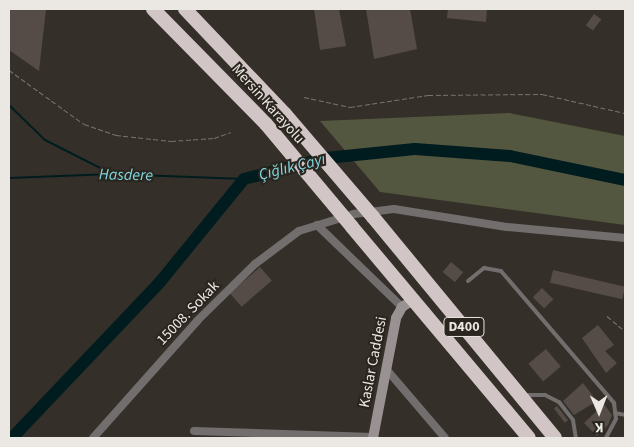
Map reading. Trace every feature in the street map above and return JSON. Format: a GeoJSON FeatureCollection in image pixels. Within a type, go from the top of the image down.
{"type":"FeatureCollection","features":[{"type":"Feature","properties":{"kind":"highway","name":"Mersin Karayolu"},"geometry":{"type":"LineString","coordinates":[[154,9],[266,124],[352,227],[408,303]]}},
{"type":"Feature","properties":{"kind":"highway","name":"Mersin Karayolu"},"geometry":{"type":"LineString","coordinates":[[185,9],[285,114],[520,395]]}},
{"type":"Feature","properties":{"kind":"highway","name":"D400"},"geometry":{"type":"LineString","coordinates":[[408,303],[529,438]]}},
{"type":"Feature","properties":{"kind":"highway","name":"D400"},"geometry":{"type":"LineString","coordinates":[[520,395],[555,438]]}},
{"type":"Feature","properties":{"kind":"street","name":"15008. Sokak"},"geometry":{"type":"LineString","coordinates":[[93,438],[198,320],[255,264],[288,237],[317,225],[370,210],[394,209],[507,227],[625,238]]}},
{"type":"Feature","properties":{"kind":"street"},"geometry":{"type":"LineString","coordinates":[[317,225],[408,303]]}},
{"type":"Feature","properties":{"kind":"street","name":"Kaslar Caddesi"},"geometry":{"type":"LineString","coordinates":[[373,438],[396,318],[408,303]]}},
{"type":"Feature","properties":{"kind":"street"},"geometry":{"type":"LineString","coordinates":[[387,370],[445,438]]}},
{"type":"Feature","properties":{"kind":"street"},"geometry":{"type":"LineString","coordinates":[[194,431],[373,438]]}},
{"type":"Feature","properties":{"kind":"lane"},"geometry":{"type":"LineString","coordinates":[[468,282],[484,268],[501,270],[614,403],[616,419],[606,438]]}},
{"type":"Feature","properties":{"kind":"lane"},"geometry":{"type":"LineString","coordinates":[[520,395],[545,396],[559,402],[573,420],[576,438]]}},
{"type":"Feature","properties":{"kind":"lane"},"geometry":{"type":"LineString","coordinates":[[615,413],[625,415]]}},
{"type":"Feature","properties":{"kind":"path"},"geometry":{"type":"LineString","coordinates":[[9,70],[84,124],[116,136],[171,141],[214,138],[231,132]]}},
{"type":"Feature","properties":{"kind":"path"},"geometry":{"type":"LineString","coordinates":[[304,97],[350,107],[428,94],[533,93],[625,113]]}},
{"type":"Feature","properties":{"kind":"path"},"geometry":{"type":"LineString","coordinates":[[608,316],[625,331]]}},
{"type":"Feature","properties":{"kind":"green space"},"geometry":{"type":"Polygon","coordinates":[[[509,113],[625,136],[625,225],[380,192],[320,121],[509,113]]]}},
{"type":"Feature","properties":{"kind":"building"},"geometry":{"type":"Polygon","coordinates":[[[10,9],[46,9],[39,71],[9,50],[10,9]]]}},
{"type":"Feature","properties":{"kind":"building"},"geometry":{"type":"Polygon","coordinates":[[[314,9],[339,9],[346,46],[320,50],[314,9]]]}},
{"type":"Feature","properties":{"kind":"building"},"geometry":{"type":"Polygon","coordinates":[[[366,9],[410,9],[417,49],[374,59],[366,9]]]}},
{"type":"Feature","properties":{"kind":"building"},"geometry":{"type":"Polygon","coordinates":[[[448,9],[487,9],[486,22],[447,18],[448,9]]]}},
{"type":"Feature","properties":{"kind":"building"},"geometry":{"type":"Polygon","coordinates":[[[594,14],[601,19],[593,31],[586,25],[594,14]]]}},
{"type":"Feature","properties":{"kind":"building"},"geometry":{"type":"Polygon","coordinates":[[[451,262],[463,272],[455,282],[443,272],[451,262]]]}},
{"type":"Feature","properties":{"kind":"building"},"geometry":{"type":"Polygon","coordinates":[[[260,267],[272,281],[242,307],[230,293],[260,267]]]}},
{"type":"Feature","properties":{"kind":"building"},"geometry":{"type":"Polygon","coordinates":[[[553,270],[625,287],[622,299],[550,283],[553,270]]]}},
{"type":"Feature","properties":{"kind":"building"},"geometry":{"type":"Polygon","coordinates":[[[542,288],[553,299],[544,309],[533,297],[542,288]]]}},
{"type":"Feature","properties":{"kind":"building"},"geometry":{"type":"Polygon","coordinates":[[[598,325],[614,345],[605,351],[617,363],[606,373],[582,338],[598,325]]]}},
{"type":"Feature","properties":{"kind":"building"},"geometry":{"type":"Polygon","coordinates":[[[546,349],[561,367],[543,381],[528,364],[546,349]]]}},
{"type":"Feature","properties":{"kind":"building"},"geometry":{"type":"Polygon","coordinates":[[[583,383],[597,401],[574,415],[563,401],[583,383]]]}},
{"type":"Feature","properties":{"kind":"building"},"geometry":{"type":"Polygon","coordinates":[[[604,404],[612,415],[608,425],[597,436],[584,423],[604,404]]]}},
{"type":"Feature","properties":{"kind":"building"},"geometry":{"type":"Polygon","coordinates":[[[557,406],[568,420],[565,423],[554,408],[557,406]]]}},
{"type":"Feature","properties":{"kind":"waterway"},"geometry":{"type":"LineString","coordinates":[[9,105],[45,140],[112,174]]}},
{"type":"Feature","properties":{"kind":"waterway","name":"Çığlık Çayı"},"geometry":{"type":"LineString","coordinates":[[12,438],[160,282],[244,179],[326,158],[415,149],[510,156],[625,180]]}},
{"type":"Feature","properties":{"kind":"waterway","name":"Hasdere"},"geometry":{"type":"LineString","coordinates":[[9,178],[112,174],[244,179]]}}]}
